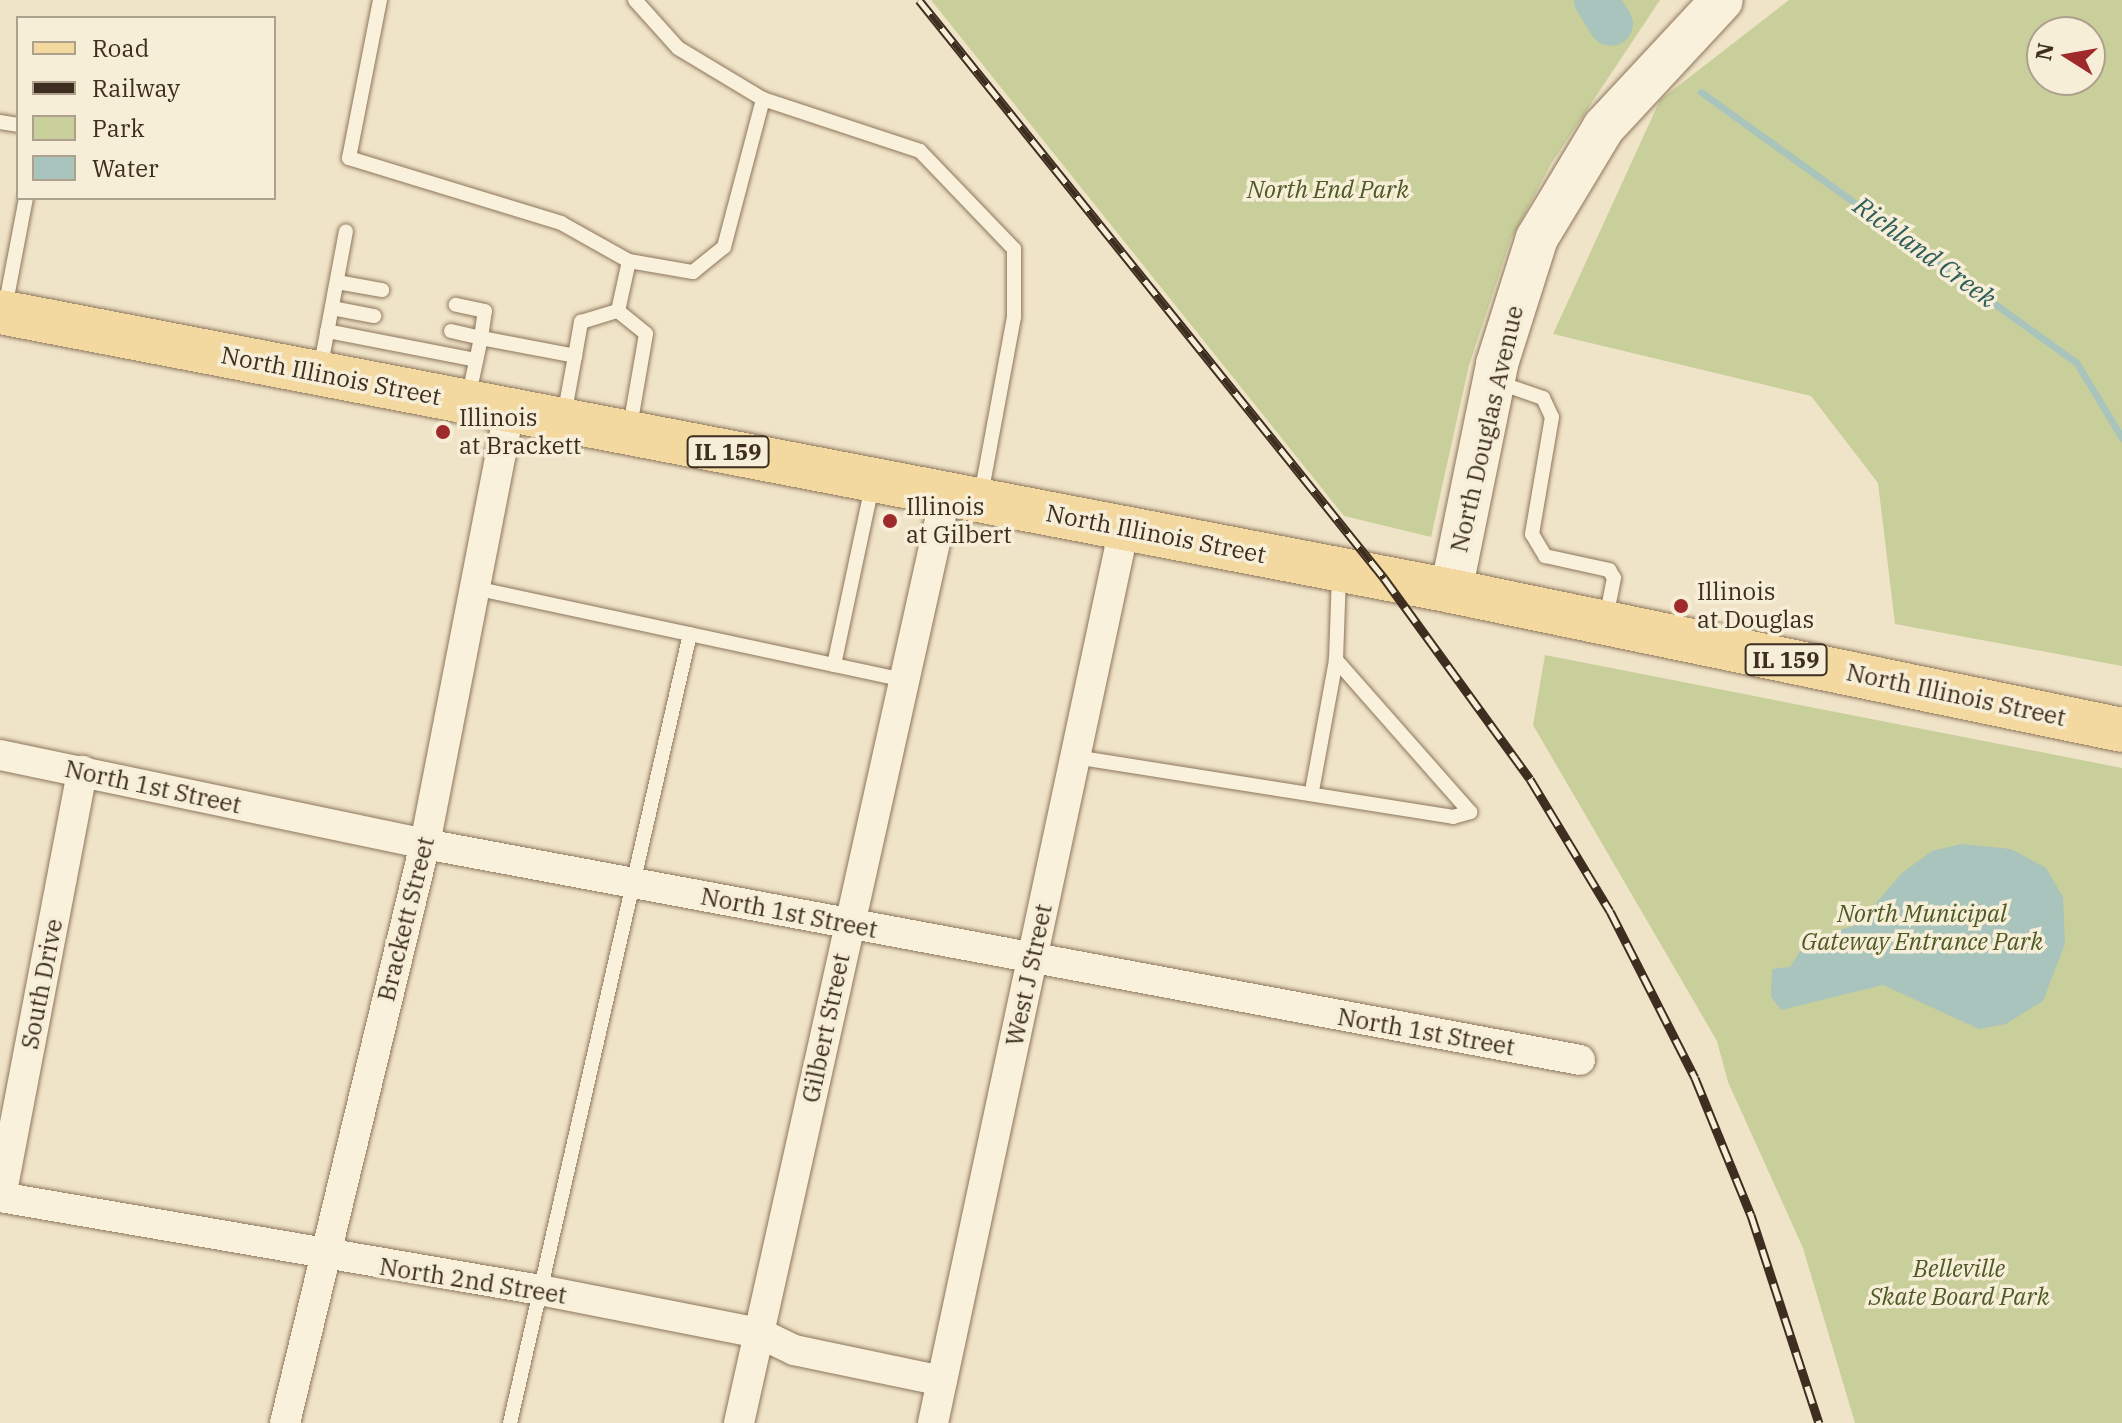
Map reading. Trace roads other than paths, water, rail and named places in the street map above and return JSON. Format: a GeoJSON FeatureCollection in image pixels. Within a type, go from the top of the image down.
{"type":"FeatureCollection","features":[{"type":"Feature","properties":{"kind":"main road","name":"North Illinois Street"},"geometry":{"type":"LineString","coordinates":[[2,312],[1451,591],[2122,730]]}},
{"type":"Feature","properties":{"kind":"street","name":"North Douglas Avenue"},"geometry":{"type":"LineString","coordinates":[[1451,591],[1494,381],[1537,238],[1561,190],[1644,78],[1722,0]]}},
{"type":"Feature","properties":{"kind":"street","name":"Brackett Street"},"geometry":{"type":"LineString","coordinates":[[285,1423],[322,1258],[425,844],[475,588],[488,407]]}},
{"type":"Feature","properties":{"kind":"street","name":"Gilbert Street"},"geometry":{"type":"LineString","coordinates":[[739,1423],[904,680],[963,496]]}},
{"type":"Feature","properties":{"kind":"street","name":"West J Street"},"geometry":{"type":"LineString","coordinates":[[933,1423],[1124,528]]}},
{"type":"Feature","properties":{"kind":"street","name":"North 1st Street"},"geometry":{"type":"LineString","coordinates":[[0,755],[425,844],[1032,961],[1580,1060]]}},
{"type":"Feature","properties":{"kind":"street","name":"South Drive"},"geometry":{"type":"LineString","coordinates":[[1,1197],[82,771]]}},
{"type":"Feature","properties":{"kind":"street","name":"North 2nd Street"},"geometry":{"type":"LineString","coordinates":[[1,1197],[322,1258],[540,1290],[759,1333],[794,1350],[942,1381]]}},
{"type":"Feature","properties":{"kind":"lane"},"geometry":{"type":"LineString","coordinates":[[380,0],[349,158],[561,223],[629,261],[693,272],[724,247],[763,99]]}},
{"type":"Feature","properties":{"kind":"lane"},"geometry":{"type":"LineString","coordinates":[[635,0],[678,48],[763,99],[920,151],[1014,249],[1014,317],[963,496]]}},
{"type":"Feature","properties":{"kind":"lane"},"geometry":{"type":"LineString","coordinates":[[2,312],[26,200]]}},
{"type":"Feature","properties":{"kind":"lane"},"geometry":{"type":"LineString","coordinates":[[319,374],[346,231]]}},
{"type":"Feature","properties":{"kind":"lane"},"geometry":{"type":"LineString","coordinates":[[618,311],[629,261]]}},
{"type":"Feature","properties":{"kind":"lane"},"geometry":{"type":"LineString","coordinates":[[337,282],[382,290]]}},
{"type":"Feature","properties":{"kind":"lane"},"geometry":{"type":"LineString","coordinates":[[456,305],[485,311],[476,360],[488,407]]}},
{"type":"Feature","properties":{"kind":"lane"},"geometry":{"type":"LineString","coordinates":[[332,308],[374,316]]}},
{"type":"Feature","properties":{"kind":"lane"},"geometry":{"type":"LineString","coordinates":[[563,421],[581,322],[618,311]]}},
{"type":"Feature","properties":{"kind":"lane"},"geometry":{"type":"LineString","coordinates":[[618,311],[646,334],[629,433]]}},
{"type":"Feature","properties":{"kind":"lane"},"geometry":{"type":"LineString","coordinates":[[327,331],[476,360]]}},
{"type":"Feature","properties":{"kind":"lane"},"geometry":{"type":"LineString","coordinates":[[451,331],[575,356]]}},
{"type":"Feature","properties":{"kind":"lane"},"geometry":{"type":"LineString","coordinates":[[1494,381],[1530,388],[1552,417],[1532,534],[1545,556],[1609,570],[1614,578],[1606,623]]}},
{"type":"Feature","properties":{"kind":"lane"},"geometry":{"type":"LineString","coordinates":[[834,665],[873,479]]}},
{"type":"Feature","properties":{"kind":"lane"},"geometry":{"type":"LineString","coordinates":[[1312,791],[1336,660],[1338,569]]}},
{"type":"Feature","properties":{"kind":"lane"},"geometry":{"type":"LineString","coordinates":[[475,588],[904,680]]}},
{"type":"Feature","properties":{"kind":"lane"},"geometry":{"type":"LineString","coordinates":[[510,1423],[690,634]]}},
{"type":"Feature","properties":{"kind":"lane"},"geometry":{"type":"LineString","coordinates":[[1075,757],[1312,791],[1453,817],[1470,812],[1336,660]]}},
{"type":"Feature","properties":{"kind":"water"},"geometry":{"type":"Polygon","coordinates":[[[1961,844],[2011,849],[2046,868],[2063,897],[2065,944],[2043,1001],[2006,1024],[1979,1029],[1883,985],[1781,1010],[1771,997],[1772,969],[1790,967],[1808,939],[1857,925],[1902,873],[1932,851],[1961,844]]]}},
{"type":"Feature","properties":{"kind":"waterway","name":"Richland Creek"},"geometry":{"type":"LineString","coordinates":[[1596,0],[1611,24]]}},
{"type":"Feature","properties":{"kind":"waterway","name":"Richland Creek"},"geometry":{"type":"LineString","coordinates":[[1701,92],[2076,362],[2122,438]]}},
{"type":"Feature","properties":{"kind":"railway"},"geometry":{"type":"LineString","coordinates":[[919,0],[1384,578],[1530,779],[1610,911],[1695,1078],[1751,1215],[1819,1423]]}},
{"type":"Feature","properties":{"kind":"place","name":"Illinois at Brackett"},"geometry":{"type":"Point","coordinates":[443,432]}},
{"type":"Feature","properties":{"kind":"place","name":"Illinois at Gilbert"},"geometry":{"type":"Point","coordinates":[890,521]}},
{"type":"Feature","properties":{"kind":"place","name":"Illinois at Douglas"},"geometry":{"type":"Point","coordinates":[1681,606]}},
{"type":"Feature","properties":{"kind":"park label","name":"North End Park"},"geometry":{"type":"Point","coordinates":[1328,190]}},
{"type":"Feature","properties":{"kind":"park label","name":"North Municipal Gateway Entrance Park"},"geometry":{"type":"Point","coordinates":[1922,928]}},
{"type":"Feature","properties":{"kind":"park label","name":"Belleville Skate Board Park"},"geometry":{"type":"Point","coordinates":[1959,1283]}}]}
